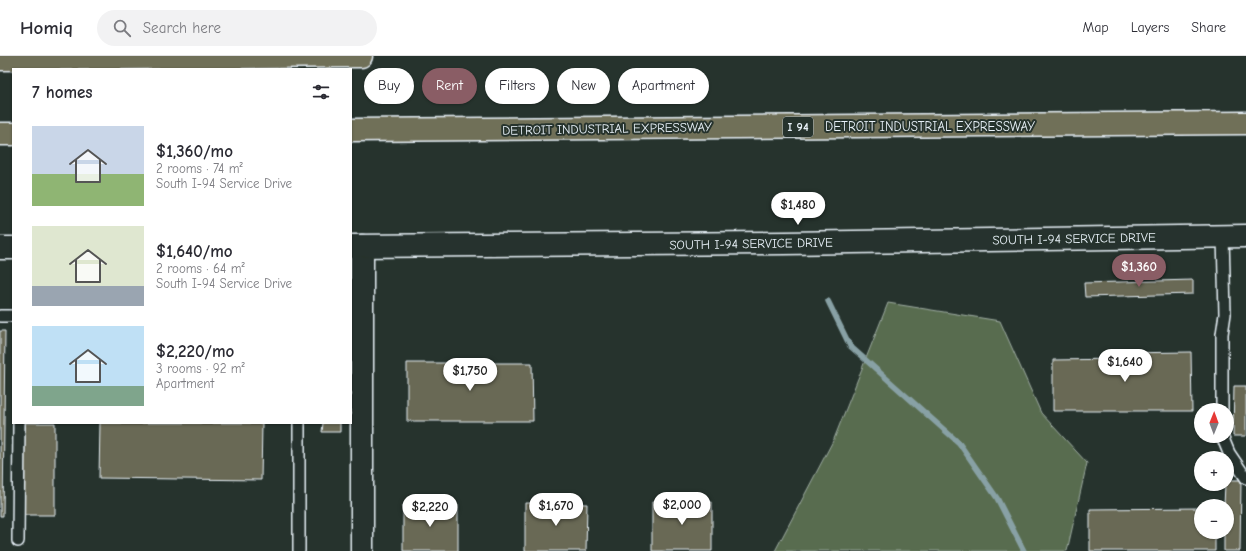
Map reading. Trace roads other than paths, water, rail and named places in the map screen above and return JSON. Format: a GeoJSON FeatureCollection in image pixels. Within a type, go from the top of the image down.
{"type":"FeatureCollection","features":[{"type":"Feature","properties":{"kind":"highway"},"geometry":{"type":"LineString","coordinates":[[0,59],[361,56]]}},
{"type":"Feature","properties":{"kind":"highway","name":"DETROIT INDUSTRIAL EXPRESSWAY"},"geometry":{"type":"LineString","coordinates":[[352,130],[1246,123]]}},
{"type":"Feature","properties":{"kind":"highway"},"geometry":{"type":"LineString","coordinates":[[0,134],[12,134]]}},
{"type":"Feature","properties":{"kind":"street","name":"SOUTH I-94 SERVICE DRIVE"},"geometry":{"type":"LineString","coordinates":[[357,246],[769,243],[1246,236]]}},
{"type":"Feature","properties":{"kind":"street"},"geometry":{"type":"LineString","coordinates":[[357,246],[362,551]]}},
{"type":"Feature","properties":{"kind":"street"},"geometry":{"type":"LineString","coordinates":[[0,248],[12,248]]}},
{"type":"Feature","properties":{"kind":"lane"},"geometry":{"type":"LineString","coordinates":[[1222,403],[1222,334],[1225,314],[1223,236]]}},
{"type":"Feature","properties":{"kind":"lane"},"geometry":{"type":"LineString","coordinates":[[0,316],[12,316]]}},
{"type":"Feature","properties":{"kind":"lane"},"geometry":{"type":"LineString","coordinates":[[18,541],[19,424]]}},
{"type":"Feature","properties":{"kind":"lane"},"geometry":{"type":"LineString","coordinates":[[299,424],[299,551]]}},
{"type":"Feature","properties":{"kind":"lane"},"geometry":{"type":"LineString","coordinates":[[1225,443],[1229,452],[1246,478]]}},
{"type":"Feature","properties":{"kind":"waterway"},"geometry":{"type":"LineString","coordinates":[[828,301],[850,346],[959,443],[997,498],[1024,551]]}}]}
